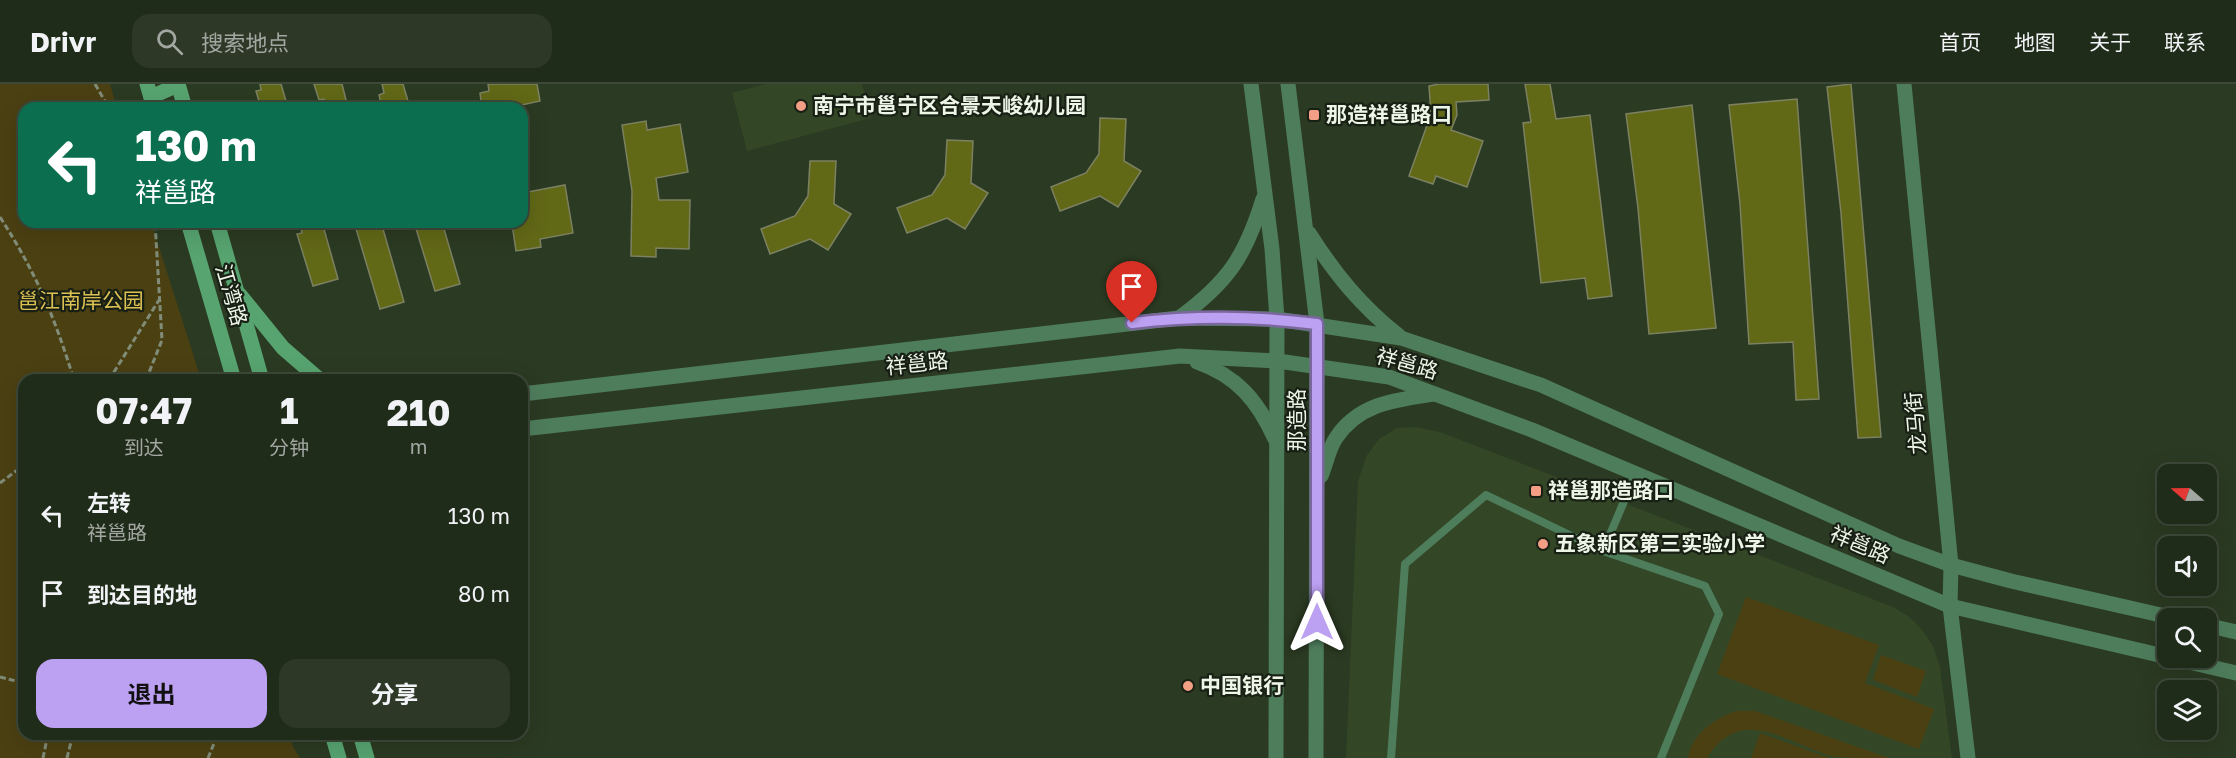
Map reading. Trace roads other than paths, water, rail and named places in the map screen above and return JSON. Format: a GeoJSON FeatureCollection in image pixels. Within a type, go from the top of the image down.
{"type":"FeatureCollection","features":[{"type":"Feature","properties":{"kind":"main road"},"geometry":{"type":"LineString","coordinates":[[151,96],[178,85],[183,102]]}},
{"type":"Feature","properties":{"kind":"main road","name":"江湾路"},"geometry":{"type":"LineString","coordinates":[[190,228],[232,374]]}},
{"type":"Feature","properties":{"kind":"main road","name":"江湾路"},"geometry":{"type":"LineString","coordinates":[[219,228],[260,374]]}},
{"type":"Feature","properties":{"kind":"main road"},"geometry":{"type":"LineString","coordinates":[[237,290],[283,348],[313,374]]}},
{"type":"Feature","properties":{"kind":"main road"},"geometry":{"type":"LineString","coordinates":[[334,740],[339,758]]}},
{"type":"Feature","properties":{"kind":"main road"},"geometry":{"type":"LineString","coordinates":[[362,740],[367,758]]}},
{"type":"Feature","properties":{"kind":"street","name":"那造路"},"geometry":{"type":"LineString","coordinates":[[1251,84],[1265,194],[1277,319],[1276,758]]}},
{"type":"Feature","properties":{"kind":"street","name":"那造路"},"geometry":{"type":"LineString","coordinates":[[1288,84],[1317,324],[1316,758]]}},
{"type":"Feature","properties":{"kind":"street","name":"龙马街"},"geometry":{"type":"LineString","coordinates":[[1904,84],[1951,565],[1950,606],[1968,758]]}},
{"type":"Feature","properties":{"kind":"street"},"geometry":{"type":"LineString","coordinates":[[1179,318],[1205,298],[1234,268],[1252,233],[1265,194]]}},
{"type":"Feature","properties":{"kind":"street"},"geometry":{"type":"LineString","coordinates":[[1306,228],[1333,272],[1368,311],[1401,338]]}},
{"type":"Feature","properties":{"kind":"street","name":"祥邕路"},"geometry":{"type":"LineString","coordinates":[[528,393],[1179,318],[1277,319],[1317,324],[1401,338],[1541,385],[1899,546],[1951,565],[2157,614]]}},
{"type":"Feature","properties":{"kind":"street"},"geometry":{"type":"LineString","coordinates":[[1180,356],[1215,368],[1242,387],[1263,412],[1278,446]]}},
{"type":"Feature","properties":{"kind":"street","name":"祥邕路"},"geometry":{"type":"LineString","coordinates":[[528,428],[1180,356],[1278,361],[1318,366],[1389,377],[1437,394],[1636,473],[1950,606],[2236,673]]}},
{"type":"Feature","properties":{"kind":"street"},"geometry":{"type":"LineString","coordinates":[[1317,486],[1335,438],[1358,413],[1394,400],[1437,394]]}},
{"type":"Feature","properties":{"kind":"street"},"geometry":{"type":"LineString","coordinates":[[2217,628],[2236,632]]}},
{"type":"Feature","properties":{"kind":"lane"},"geometry":{"type":"LineString","coordinates":[[1603,551],[1636,473]]}},
{"type":"Feature","properties":{"kind":"lane"},"geometry":{"type":"LineString","coordinates":[[1391,758],[1405,564],[1486,495],[1603,551],[1705,586],[1719,614],[1661,758]]}},
{"type":"Feature","properties":{"kind":"place","name":"南宁市邕宁区合景天峻幼儿园"},"geometry":{"type":"Point","coordinates":[801,106]}},
{"type":"Feature","properties":{"kind":"place","name":"那造祥邕路口"},"geometry":{"type":"Point","coordinates":[1314,115]}},
{"type":"Feature","properties":{"kind":"place","name":"祥邕那造路口"},"geometry":{"type":"Point","coordinates":[1536,491]}},
{"type":"Feature","properties":{"kind":"place","name":"五象新区第三实验小学"},"geometry":{"type":"Point","coordinates":[1543,544]}},
{"type":"Feature","properties":{"kind":"place","name":"中国银行"},"geometry":{"type":"Point","coordinates":[1188,686]}},
{"type":"Feature","properties":{"kind":"park label","name":"邕江南岸公园"},"geometry":{"type":"Point","coordinates":[81,301]}}]}
